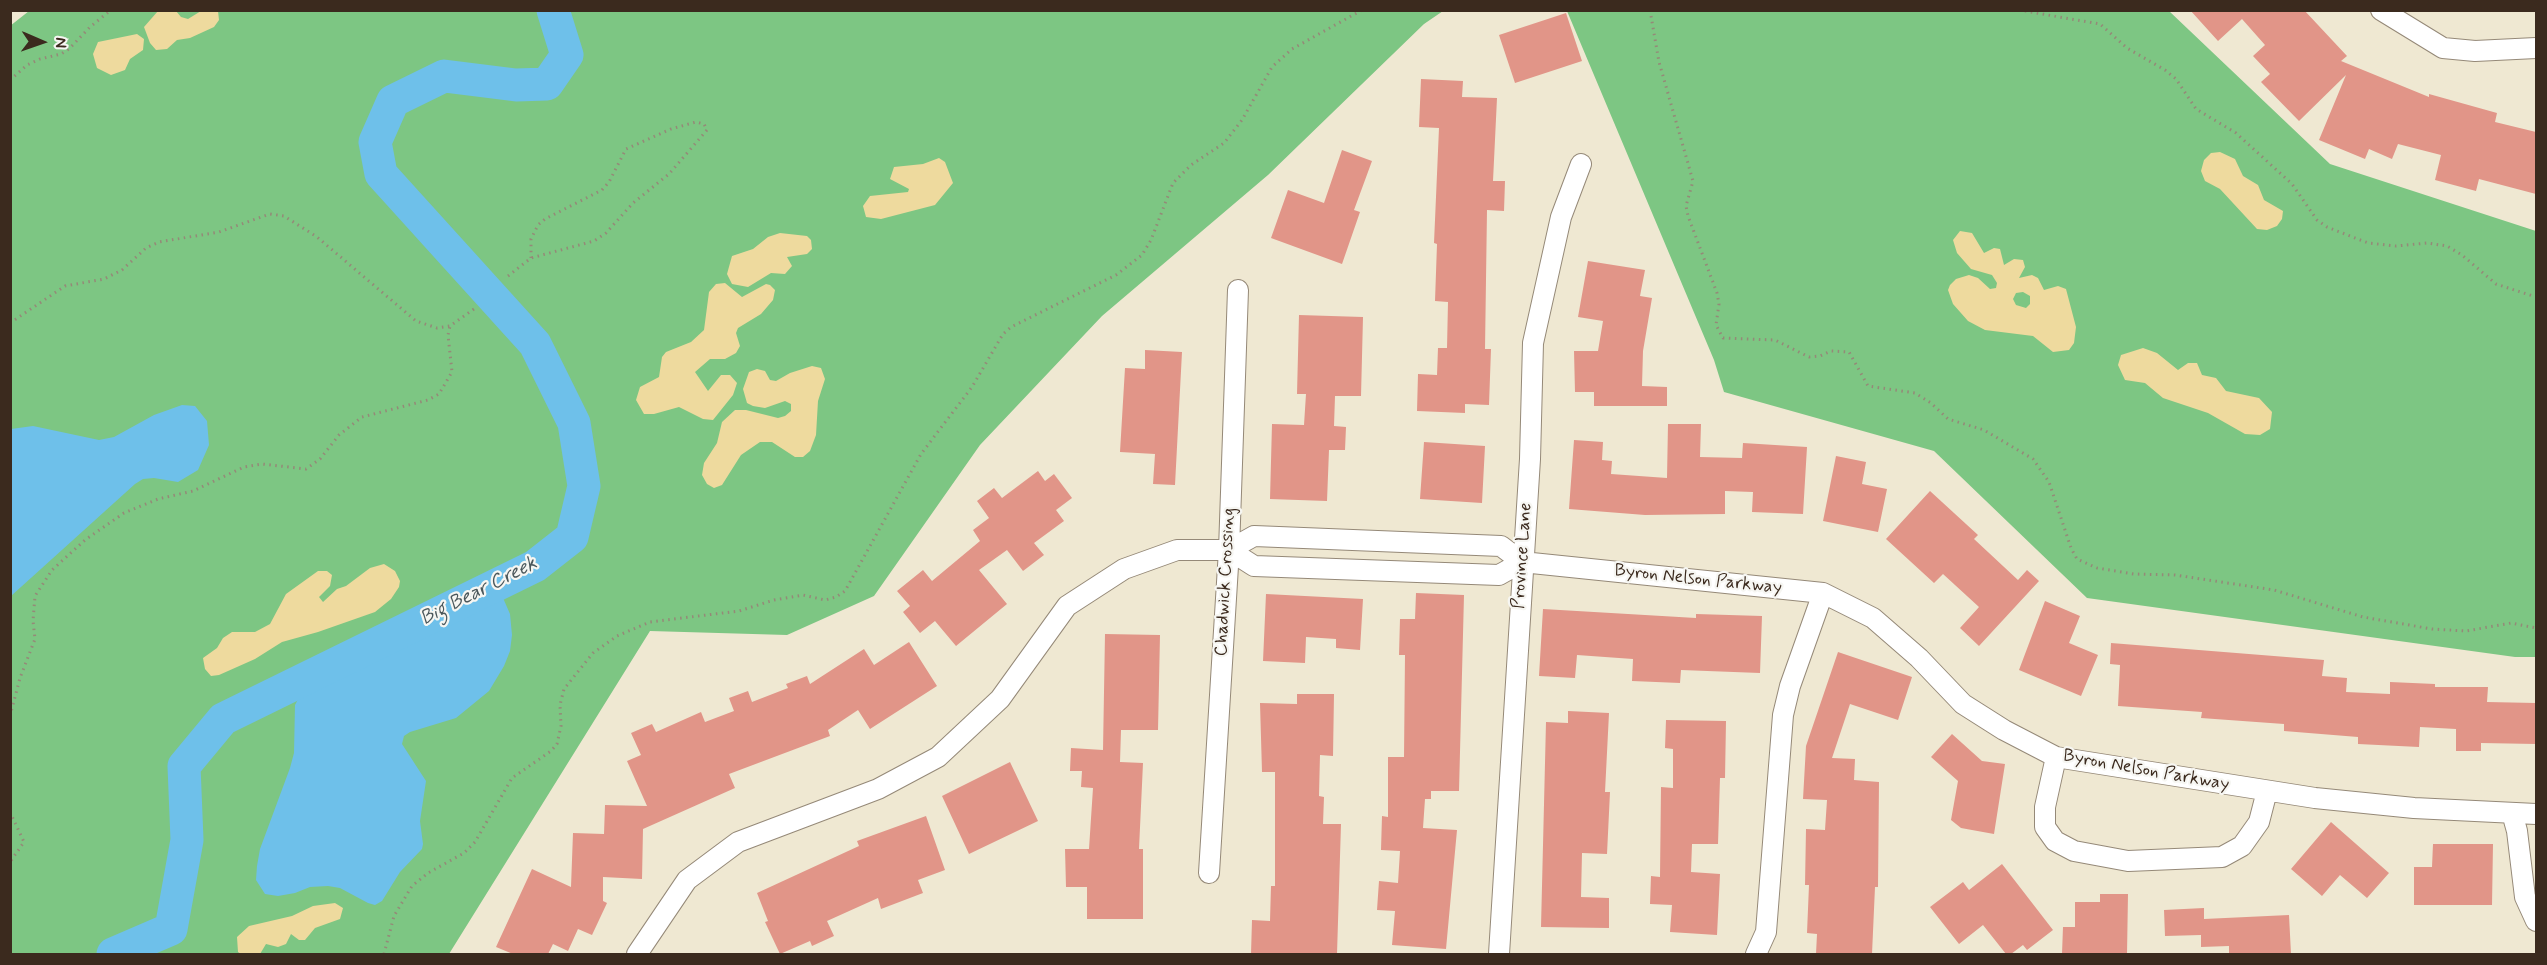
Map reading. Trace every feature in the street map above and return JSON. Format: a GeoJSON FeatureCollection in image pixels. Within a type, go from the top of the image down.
{"type":"FeatureCollection","features":[{"type":"Feature","properties":{"kind":"street"},"geometry":{"type":"LineString","coordinates":[[2381,10],[2443,48],[2475,51],[2536,46]]}},
{"type":"Feature","properties":{"kind":"street","name":"Province Lane"},"geometry":{"type":"LineString","coordinates":[[1498,954],[1530,459],[1533,343],[1561,217],[1581,164]]}},
{"type":"Feature","properties":{"kind":"street","name":"Chadwick Crossing"},"geometry":{"type":"LineString","coordinates":[[1209,873],[1228,550],[1238,290]]}},
{"type":"Feature","properties":{"kind":"street","name":"Byron Nelson Parkway"},"geometry":{"type":"LineString","coordinates":[[637,954],[687,880],[738,842],[879,789],[938,756],[1000,699],[1067,606],[1124,569],[1177,550],[1228,550],[1254,536],[1501,546],[1522,562],[1823,593],[1873,618],[1919,658],[1963,704],[2004,730],[2056,756],[2267,792],[2414,808],[2536,814]]}},
{"type":"Feature","properties":{"kind":"street"},"geometry":{"type":"LineString","coordinates":[[1378,541],[1378,571]]}},
{"type":"Feature","properties":{"kind":"street"},"geometry":{"type":"LineString","coordinates":[[1228,550],[1254,566],[1499,575],[1522,562]]}},
{"type":"Feature","properties":{"kind":"street"},"geometry":{"type":"LineString","coordinates":[[1756,954],[1766,932],[1783,715],[1790,686],[1823,593]]}},
{"type":"Feature","properties":{"kind":"street"},"geometry":{"type":"LineString","coordinates":[[2056,756],[2045,807],[2044,827],[2055,841],[2074,850],[2128,861],[2222,857],[2242,846],[2259,822],[2267,792]]}},
{"type":"Feature","properties":{"kind":"street"},"geometry":{"type":"LineString","coordinates":[[2512,813],[2517,831],[2525,897],[2536,921]]}},
{"type":"Feature","properties":{"kind":"path"},"geometry":{"type":"LineString","coordinates":[[10,80],[27,65],[39,59],[61,54],[69,49],[90,27],[111,10]]}},
{"type":"Feature","properties":{"kind":"path"},"geometry":{"type":"LineString","coordinates":[[384,954],[394,916],[412,886],[470,848],[488,822],[512,778],[551,751],[556,744],[561,726],[560,705],[564,689],[593,653],[617,636],[650,622],[740,611],[774,600],[803,595],[825,600],[837,597],[845,591],[921,454],[972,387],[1003,334],[1011,327],[1116,275],[1142,255],[1152,240],[1173,183],[1191,165],[1224,143],[1242,120],[1272,67],[1292,49],[1362,10]]}},
{"type":"Feature","properties":{"kind":"path"},"geometry":{"type":"LineString","coordinates":[[1650,10],[1659,62],[1693,182],[1686,206],[1688,216],[1718,293],[1716,325],[1723,338],[1775,340],[1809,357],[1820,356],[1831,351],[1849,352],[1868,386],[1915,393],[1931,403],[1948,419],[1984,430],[2033,459],[2049,482],[2071,548],[2077,559],[2097,568],[2175,575],[2274,590],[2363,617],[2432,629],[2466,631],[2511,622],[2536,628]]}},
{"type":"Feature","properties":{"kind":"path"},"geometry":{"type":"LineString","coordinates":[[2019,10],[2100,24],[2127,48],[2165,70],[2175,79],[2196,109],[2236,133],[2292,184],[2317,220],[2327,227],[2368,243],[2396,246],[2427,243],[2447,246],[2462,255],[2496,284],[2536,297]]}},
{"type":"Feature","properties":{"kind":"path"},"geometry":{"type":"LineString","coordinates":[[508,276],[531,258],[594,241],[606,234],[633,203],[669,174],[703,136],[707,130],[704,124],[696,122],[671,129],[626,149],[609,182],[602,190],[545,219],[538,225],[531,239],[531,258]]}},
{"type":"Feature","properties":{"kind":"path"},"geometry":{"type":"LineString","coordinates":[[10,323],[65,286],[104,279],[122,270],[146,248],[159,242],[219,232],[270,214],[285,216],[317,237],[417,321],[437,328],[450,326],[474,309]]}},
{"type":"Feature","properties":{"kind":"path"},"geometry":{"type":"LineString","coordinates":[[10,716],[20,678],[35,639],[33,621],[35,596],[52,570],[85,540],[124,513],[158,499],[193,491],[244,467],[262,464],[306,469],[320,459],[339,435],[362,417],[428,400],[439,394],[452,372],[448,335],[450,326]]}},
{"type":"Feature","properties":{"kind":"path"},"geometry":{"type":"LineString","coordinates":[[10,812],[23,835],[24,842],[10,862]]}},
{"type":"Feature","properties":{"kind":"green space"},"geometry":{"type":"Polygon","coordinates":[[[29,11],[1443,11],[1424,24],[1268,175],[1102,316],[980,445],[874,596],[787,635],[650,631],[449,954],[11,954],[10,26],[29,11]]]}},
{"type":"Feature","properties":{"kind":"green space"},"geometry":{"type":"Polygon","coordinates":[[[1567,11],[2169,11],[2330,164],[2536,231],[2536,657],[2515,657],[2087,598],[1934,451],[1724,392],[1714,360],[1567,11]]]}},
{"type":"Feature","properties":{"kind":"sand"},"geometry":{"type":"Polygon","coordinates":[[[158,11],[176,11],[181,17],[188,19],[201,11],[218,11],[219,20],[214,27],[190,38],[177,40],[167,49],[156,50],[150,43],[144,27],[158,11]]]}},
{"type":"Feature","properties":{"kind":"sand"},"geometry":{"type":"Polygon","coordinates":[[[137,34],[144,39],[143,50],[130,59],[125,70],[111,75],[97,68],[93,54],[98,42],[137,34]]]}},
{"type":"Feature","properties":{"kind":"sand"},"geometry":{"type":"Polygon","coordinates":[[[2220,152],[2235,159],[2243,176],[2258,185],[2264,200],[2283,211],[2282,219],[2277,226],[2267,230],[2257,229],[2220,189],[2205,181],[2201,171],[2204,160],[2211,153],[2220,152]]]}},
{"type":"Feature","properties":{"kind":"sand"},"geometry":{"type":"Polygon","coordinates":[[[939,158],[945,162],[953,183],[935,205],[881,219],[866,217],[863,206],[870,196],[908,192],[909,189],[890,179],[894,167],[923,164],[939,158]]]}},
{"type":"Feature","properties":{"kind":"sand"},"geometry":{"type":"Polygon","coordinates":[[[1960,231],[1972,233],[1984,253],[1994,248],[2000,249],[2004,265],[2014,259],[2023,260],[2025,267],[2019,278],[2032,275],[2038,278],[2044,290],[2058,286],[2066,289],[2076,327],[2074,343],[2069,350],[2053,352],[2033,336],[1985,330],[1968,321],[1953,304],[1948,290],[1950,285],[1956,279],[1969,275],[1978,278],[1990,289],[1996,288],[1997,283],[1992,275],[1971,269],[1957,253],[1953,240],[1960,231]],[[2023,292],[2016,293],[2013,299],[2016,305],[2026,308],[2030,304],[2030,296],[2023,292]]]}},
{"type":"Feature","properties":{"kind":"sand"},"geometry":{"type":"Polygon","coordinates":[[[780,233],[807,236],[811,240],[812,249],[807,254],[787,257],[792,266],[785,274],[771,273],[748,287],[732,284],[727,274],[732,256],[753,249],[768,237],[780,233]]]}},
{"type":"Feature","properties":{"kind":"sand"},"geometry":{"type":"Polygon","coordinates":[[[725,283],[742,297],[766,284],[775,290],[773,300],[761,314],[738,328],[736,333],[740,346],[736,353],[725,359],[710,359],[695,372],[708,391],[721,375],[730,375],[737,383],[733,395],[713,420],[703,419],[679,407],[654,414],[644,414],[636,400],[640,387],[659,377],[662,357],[666,352],[691,342],[704,330],[709,292],[716,284],[725,283]]]}},
{"type":"Feature","properties":{"kind":"sand"},"geometry":{"type":"Polygon","coordinates":[[[2143,348],[2157,353],[2178,370],[2188,363],[2197,363],[2202,375],[2216,378],[2226,391],[2259,398],[2272,412],[2270,429],[2260,435],[2245,434],[2208,413],[2163,398],[2145,383],[2125,380],[2118,365],[2121,355],[2143,348]]]}},
{"type":"Feature","properties":{"kind":"sand"},"geometry":{"type":"Polygon","coordinates":[[[812,366],[821,368],[825,379],[818,401],[816,435],[810,451],[803,457],[795,457],[772,442],[760,442],[741,455],[722,485],[714,488],[707,484],[702,475],[704,463],[717,443],[722,422],[735,410],[746,410],[778,418],[791,411],[791,404],[785,401],[765,408],[747,403],[743,389],[749,372],[757,369],[765,371],[770,380],[776,381],[790,373],[812,366]]]}},
{"type":"Feature","properties":{"kind":"sand"},"geometry":{"type":"Polygon","coordinates":[[[384,564],[395,571],[400,581],[399,587],[391,599],[375,612],[282,642],[255,659],[219,675],[211,676],[205,669],[203,658],[217,648],[223,638],[232,632],[255,632],[270,624],[286,594],[318,571],[327,571],[332,575],[330,586],[319,597],[323,602],[337,589],[346,586],[370,568],[384,564]]]}},
{"type":"Feature","properties":{"kind":"sand"},"geometry":{"type":"Polygon","coordinates":[[[335,903],[343,908],[340,919],[315,928],[305,940],[299,940],[291,934],[286,944],[278,947],[266,944],[260,954],[238,952],[237,937],[249,926],[292,916],[313,906],[335,903]]]}},
{"type":"Feature","properties":{"kind":"water"},"geometry":{"type":"Polygon","coordinates":[[[182,405],[195,406],[207,421],[209,445],[198,470],[178,482],[154,478],[143,479],[135,484],[11,596],[11,429],[33,426],[99,440],[114,437],[154,415],[182,405]]]}},
{"type":"Feature","properties":{"kind":"water"},"geometry":{"type":"Polygon","coordinates":[[[500,591],[510,614],[512,635],[510,651],[504,666],[489,691],[456,718],[410,732],[404,736],[402,744],[426,781],[420,821],[423,844],[422,849],[400,872],[382,901],[375,905],[340,888],[328,886],[310,887],[278,896],[265,894],[256,880],[260,849],[290,768],[294,753],[295,705],[304,688],[336,656],[357,643],[500,591]]]}},
{"type":"Feature","properties":{"kind":"building"},"geometry":{"type":"Polygon","coordinates":[[[2190,10],[2304,10],[2347,56],[2341,61],[2429,97],[2429,94],[2497,113],[2495,122],[2536,132],[2536,194],[2479,179],[2476,191],[2435,180],[2441,155],[2398,144],[2392,159],[2369,149],[2365,159],[2319,140],[2346,75],[2299,121],[2261,82],[2270,74],[2253,56],[2265,45],[2242,19],[2218,41],[2190,10]]]}},
{"type":"Feature","properties":{"kind":"building"},"geometry":{"type":"Polygon","coordinates":[[[1566,13],[1582,61],[1515,83],[1499,35],[1566,13]]]}},
{"type":"Feature","properties":{"kind":"building"},"geometry":{"type":"Polygon","coordinates":[[[1421,79],[1463,81],[1462,97],[1497,98],[1493,181],[1505,181],[1504,211],[1487,210],[1485,349],[1491,349],[1489,405],[1465,404],[1465,413],[1417,411],[1418,374],[1437,375],[1438,348],[1447,348],[1448,302],[1435,301],[1437,244],[1434,243],[1439,128],[1419,127],[1421,79]]]}},
{"type":"Feature","properties":{"kind":"building"},"geometry":{"type":"Polygon","coordinates":[[[1342,150],[1372,161],[1354,210],[1360,212],[1342,264],[1271,238],[1288,190],[1324,203],[1342,150]]]}},
{"type":"Feature","properties":{"kind":"building"},"geometry":{"type":"Polygon","coordinates":[[[1588,261],[1645,270],[1640,296],[1652,298],[1643,351],[1642,386],[1667,387],[1667,406],[1594,406],[1594,392],[1575,392],[1574,351],[1598,351],[1603,321],[1578,317],[1588,261]]]}},
{"type":"Feature","properties":{"kind":"building"},"geometry":{"type":"Polygon","coordinates":[[[1299,315],[1363,317],[1361,396],[1335,396],[1334,426],[1346,427],[1345,450],[1329,450],[1327,501],[1270,499],[1272,424],[1304,425],[1306,394],[1297,394],[1299,315]]]}},
{"type":"Feature","properties":{"kind":"building"},"geometry":{"type":"Polygon","coordinates":[[[1145,350],[1182,352],[1175,485],[1153,484],[1155,454],[1120,452],[1125,368],[1145,369],[1145,350]]]}},
{"type":"Feature","properties":{"kind":"building"},"geometry":{"type":"Polygon","coordinates":[[[1668,424],[1701,424],[1700,457],[1742,458],[1743,443],[1807,447],[1803,514],[1752,512],[1753,492],[1725,491],[1725,514],[1645,515],[1569,509],[1574,440],[1603,442],[1602,460],[1612,461],[1611,474],[1667,478],[1668,424]]]}},
{"type":"Feature","properties":{"kind":"building"},"geometry":{"type":"Polygon","coordinates":[[[1424,442],[1485,446],[1482,503],[1420,499],[1424,442]]]}},
{"type":"Feature","properties":{"kind":"building"},"geometry":{"type":"Polygon","coordinates":[[[1836,456],[1866,462],[1862,484],[1887,489],[1878,532],[1823,521],[1836,456]]]}},
{"type":"Feature","properties":{"kind":"building"},"geometry":{"type":"Polygon","coordinates":[[[1038,471],[1045,481],[1054,474],[1072,498],[1056,510],[1064,521],[1034,543],[1044,555],[1023,571],[1007,550],[979,570],[1007,604],[956,646],[935,621],[920,633],[903,612],[910,606],[897,591],[923,570],[932,581],[980,541],[973,530],[989,518],[977,501],[994,488],[1002,498],[1038,471]]]}},
{"type":"Feature","properties":{"kind":"building"},"geometry":{"type":"Polygon","coordinates":[[[1930,491],[1978,535],[1974,539],[2018,580],[2027,570],[2039,581],[1979,646],[1960,628],[1979,607],[1943,574],[1934,583],[1886,539],[1930,491]]]}},
{"type":"Feature","properties":{"kind":"building"},"geometry":{"type":"Polygon","coordinates":[[[1416,593],[1464,595],[1459,791],[1431,791],[1431,799],[1425,799],[1423,828],[1457,830],[1446,949],[1392,945],[1395,911],[1377,910],[1379,881],[1398,883],[1400,851],[1381,850],[1382,816],[1388,817],[1388,757],[1404,757],[1405,655],[1399,655],[1400,619],[1415,619],[1416,593]]]}},
{"type":"Feature","properties":{"kind":"building"},"geometry":{"type":"Polygon","coordinates":[[[1266,594],[1363,599],[1360,650],[1336,648],[1336,639],[1306,637],[1305,663],[1263,661],[1266,594]]]}},
{"type":"Feature","properties":{"kind":"building"},"geometry":{"type":"Polygon","coordinates":[[[2045,601],[2080,616],[2069,643],[2098,655],[2081,696],[2019,670],[2045,601]]]}},
{"type":"Feature","properties":{"kind":"building"},"geometry":{"type":"Polygon","coordinates":[[[1543,609],[1696,618],[1696,614],[1762,616],[1760,673],[1681,670],[1680,683],[1632,681],[1633,659],[1577,655],[1575,678],[1539,676],[1543,609]]]}},
{"type":"Feature","properties":{"kind":"building"},"geometry":{"type":"Polygon","coordinates":[[[1105,634],[1160,635],[1158,730],[1121,730],[1120,762],[1143,763],[1139,849],[1143,849],[1143,919],[1087,919],[1087,887],[1066,887],[1065,849],[1089,849],[1093,788],[1081,787],[1082,771],[1070,771],[1071,748],[1103,750],[1105,634]]]}},
{"type":"Feature","properties":{"kind":"building"},"geometry":{"type":"Polygon","coordinates":[[[909,642],[937,686],[870,729],[858,710],[828,730],[830,736],[729,774],[735,788],[643,829],[642,879],[603,877],[603,901],[607,903],[592,935],[578,929],[568,951],[553,944],[548,954],[513,954],[496,947],[532,869],[571,887],[573,833],[604,834],[605,805],[647,806],[627,761],[641,755],[631,733],[652,724],[656,732],[701,712],[705,722],[734,711],[729,698],[748,691],[752,702],[788,688],[786,684],[807,676],[810,684],[864,649],[874,665],[909,642]]]}},
{"type":"Feature","properties":{"kind":"building"},"geometry":{"type":"Polygon","coordinates":[[[2111,643],[2324,660],[2322,676],[2347,678],[2346,692],[2390,694],[2390,682],[2435,684],[2435,687],[2488,687],[2487,702],[2536,703],[2536,744],[2481,743],[2481,751],[2456,751],[2456,729],[2420,727],[2419,747],[2358,744],[2358,737],[2284,731],[2284,724],[2201,718],[2202,712],[2118,706],[2120,665],[2110,664],[2111,643]]]}},
{"type":"Feature","properties":{"kind":"building"},"geometry":{"type":"Polygon","coordinates":[[[1838,652],[1912,677],[1898,720],[1850,704],[1832,758],[1855,759],[1854,780],[1879,782],[1878,887],[1875,887],[1872,954],[1816,954],[1817,934],[1807,933],[1809,885],[1805,885],[1806,829],[1825,830],[1827,800],[1803,799],[1806,746],[1838,652]]]}},
{"type":"Feature","properties":{"kind":"building"},"geometry":{"type":"Polygon","coordinates":[[[1297,694],[1334,694],[1333,756],[1320,755],[1319,796],[1324,797],[1323,824],[1341,824],[1337,954],[1251,954],[1252,920],[1270,921],[1271,886],[1275,886],[1275,772],[1262,772],[1260,703],[1297,704],[1297,694]]]}},
{"type":"Feature","properties":{"kind":"building"},"geometry":{"type":"Polygon","coordinates":[[[1568,711],[1609,713],[1605,792],[1610,792],[1607,854],[1582,853],[1581,897],[1609,898],[1609,928],[1541,927],[1546,722],[1568,723],[1568,711]]]}},
{"type":"Feature","properties":{"kind":"building"},"geometry":{"type":"Polygon","coordinates":[[[1666,720],[1726,721],[1725,778],[1720,778],[1718,844],[1692,844],[1691,872],[1720,874],[1717,935],[1670,932],[1672,905],[1650,904],[1651,876],[1660,877],[1661,787],[1673,788],[1673,749],[1665,748],[1666,720]]]}},
{"type":"Feature","properties":{"kind":"building"},"geometry":{"type":"Polygon","coordinates":[[[1952,734],[1982,761],[2005,764],[1994,834],[1961,828],[1951,820],[1958,781],[1931,757],[1952,734]]]}},
{"type":"Feature","properties":{"kind":"building"},"geometry":{"type":"Polygon","coordinates":[[[1010,762],[1038,821],[969,854],[942,796],[1010,762]]]}},
{"type":"Feature","properties":{"kind":"building"},"geometry":{"type":"Polygon","coordinates":[[[926,816],[945,870],[918,880],[923,893],[881,909],[878,898],[827,921],[834,936],[812,946],[810,941],[780,954],[765,922],[768,921],[757,893],[859,846],[857,841],[926,816]]]}},
{"type":"Feature","properties":{"kind":"building"},"geometry":{"type":"Polygon","coordinates":[[[2331,822],[2389,873],[2367,898],[2340,875],[2322,896],[2291,869],[2331,822]]]}},
{"type":"Feature","properties":{"kind":"building"},"geometry":{"type":"Polygon","coordinates":[[[2433,844],[2493,844],[2492,905],[2414,905],[2414,867],[2432,867],[2433,844]]]}},
{"type":"Feature","properties":{"kind":"building"},"geometry":{"type":"Polygon","coordinates":[[[2002,864],[2053,930],[2027,950],[2023,945],[2011,954],[2006,954],[1983,925],[1959,944],[1930,907],[1963,882],[1969,890],[2002,864]]]}},
{"type":"Feature","properties":{"kind":"building"},"geometry":{"type":"Polygon","coordinates":[[[2100,894],[2128,894],[2127,954],[2062,954],[2063,927],[2075,927],[2075,902],[2100,902],[2100,894]]]}},
{"type":"Feature","properties":{"kind":"building"},"geometry":{"type":"Polygon","coordinates":[[[2204,908],[2204,919],[2289,915],[2291,954],[2229,954],[2229,946],[2201,947],[2201,935],[2165,936],[2164,910],[2204,908]]]}},
{"type":"Feature","properties":{"kind":"waterway","name":"Big Bear Creek"},"geometry":{"type":"LineString","coordinates":[[113,954],[171,929],[187,840],[184,766],[223,719],[535,566],[572,537],[584,486],[574,423],[535,344],[381,174],[375,142],[393,101],[444,76],[516,85],[547,84],[567,55],[553,10]]}}]}
